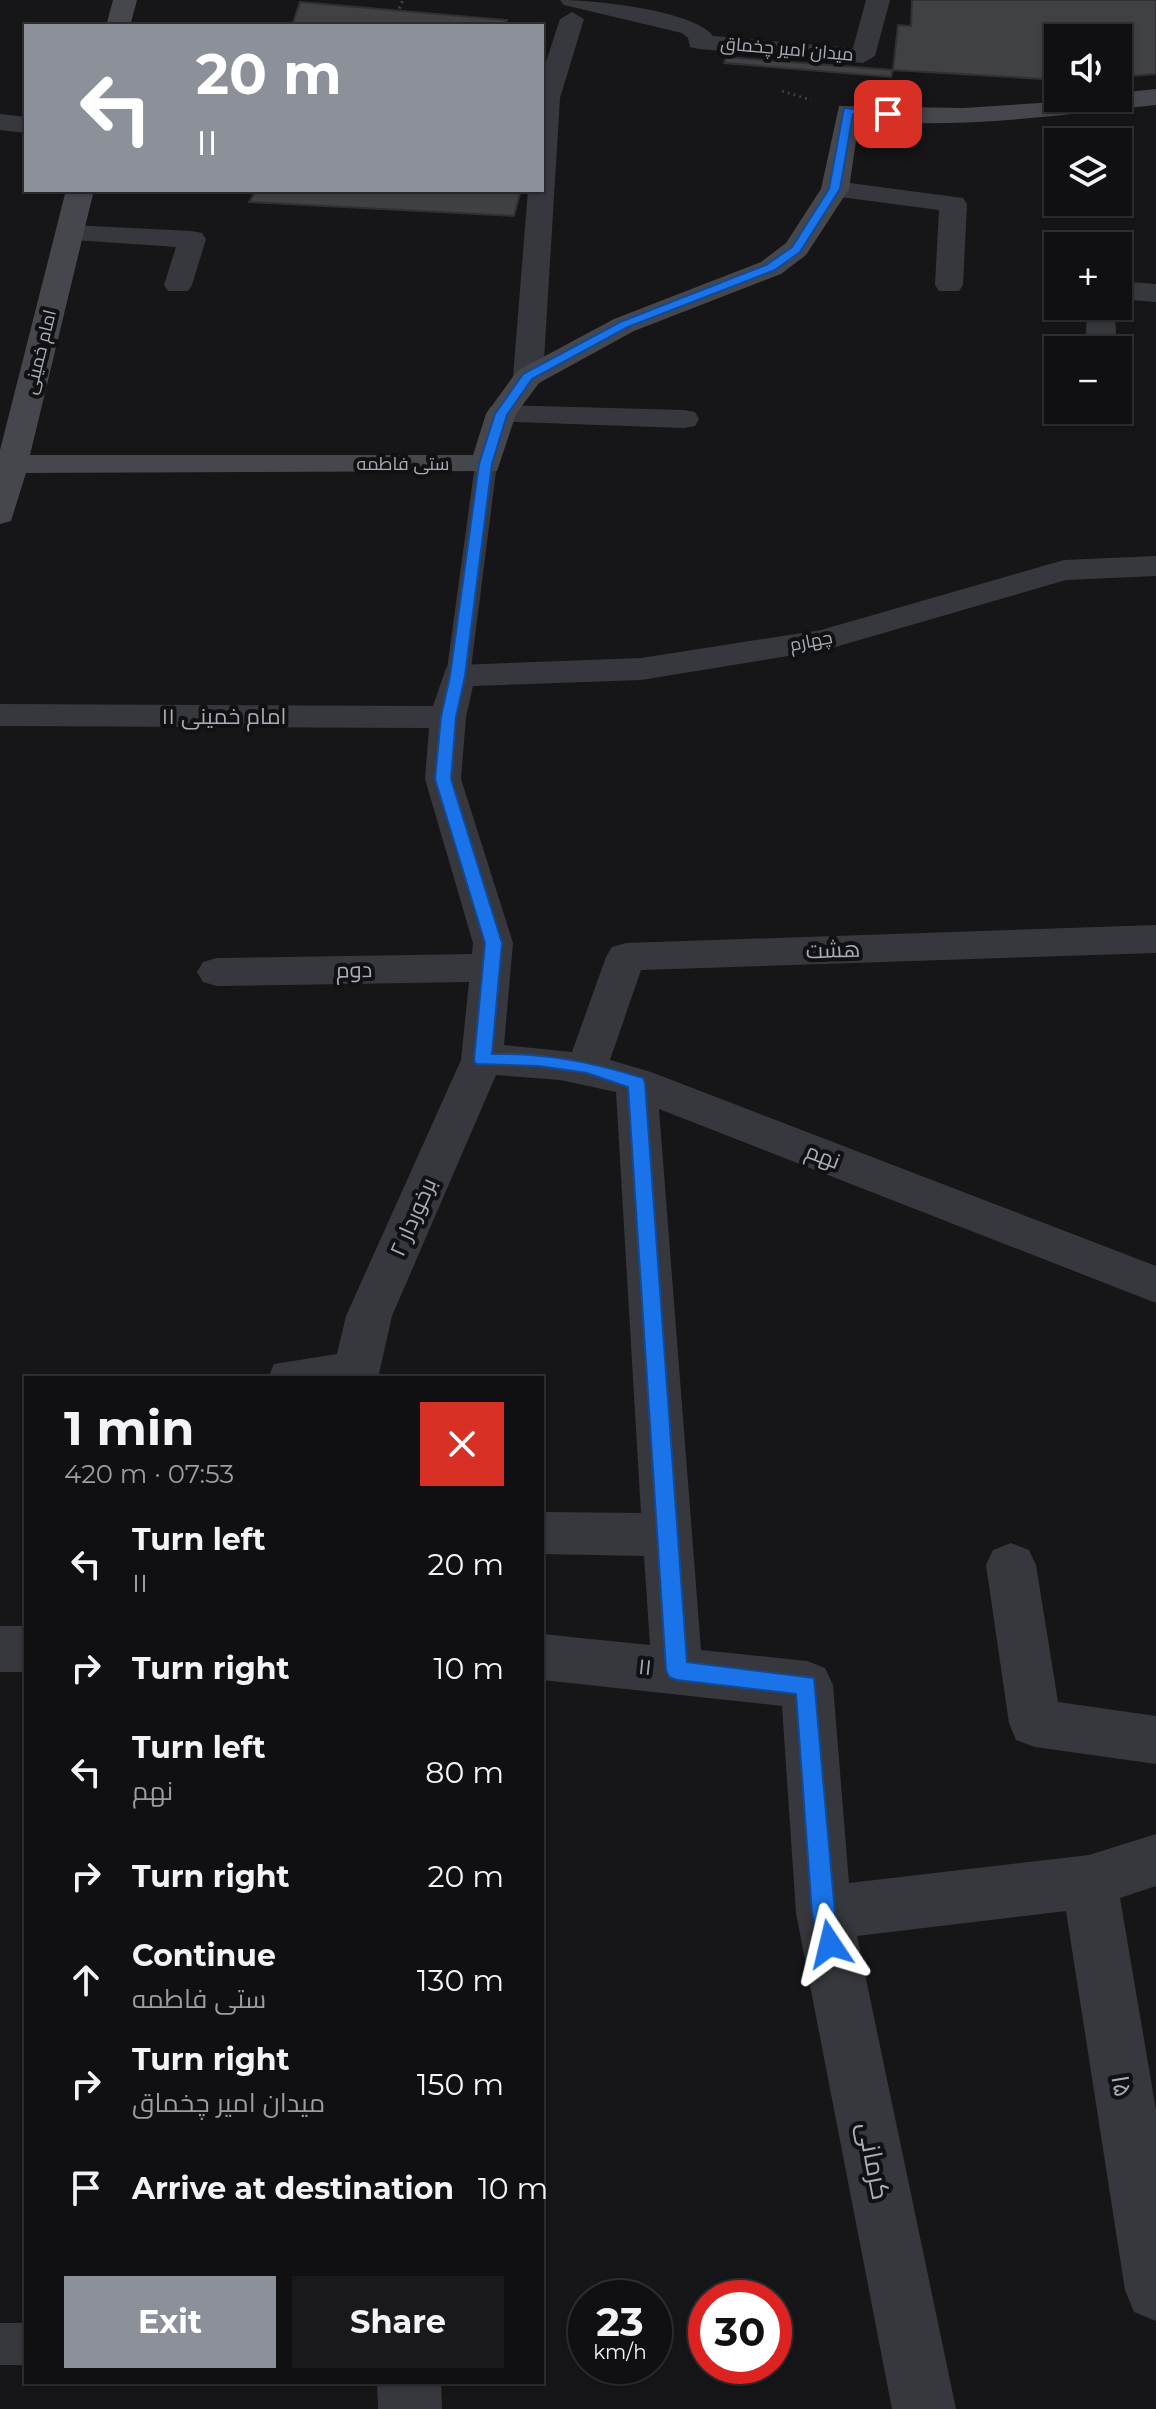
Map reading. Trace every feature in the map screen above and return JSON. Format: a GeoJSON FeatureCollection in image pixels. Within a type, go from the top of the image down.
{"type":"FeatureCollection","features":[{"type":"Feature","properties":{"kind":"street"},"geometry":{"type":"LineString","coordinates":[[119,24],[125,0]]}},
{"type":"Feature","properties":{"kind":"street","name":"میدان امیر چخماق"},"geometry":{"type":"LineString","coordinates":[[572,9],[690,28],[701,36],[699,42],[863,56],[878,0]]}},
{"type":"Feature","properties":{"kind":"street"},"geometry":{"type":"LineString","coordinates":[[544,150],[547,98],[572,9]]}},
{"type":"Feature","properties":{"kind":"street"},"geometry":{"type":"LineString","coordinates":[[486,464],[501,414],[528,377],[624,325],[771,268],[796,249],[835,189],[848,111],[917,115],[1008,112],[1156,97]]}},
{"type":"Feature","properties":{"kind":"street"},"geometry":{"type":"LineString","coordinates":[[0,122],[24,125]]}},
{"type":"Feature","properties":{"kind":"street"},"geometry":{"type":"LineString","coordinates":[[835,189],[953,204],[949,285]]}},
{"type":"Feature","properties":{"kind":"street","name":"امام خمینی"},"geometry":{"type":"LineString","coordinates":[[0,514],[80,192]]}},
{"type":"Feature","properties":{"kind":"street"},"geometry":{"type":"LineString","coordinates":[[528,377],[542,192]]}},
{"type":"Feature","properties":{"kind":"street"},"geometry":{"type":"LineString","coordinates":[[70,233],[192,239],[178,285]]}},
{"type":"Feature","properties":{"kind":"street"},"geometry":{"type":"LineString","coordinates":[[1132,291],[1156,293]]}},
{"type":"Feature","properties":{"kind":"street"},"geometry":{"type":"LineString","coordinates":[[1101,320],[1101,336]]}},
{"type":"Feature","properties":{"kind":"street"},"geometry":{"type":"LineString","coordinates":[[501,414],[684,419]]}},
{"type":"Feature","properties":{"kind":"street","name":"ستی فاطمه"},"geometry":{"type":"LineString","coordinates":[[14,464],[486,464]]}},
{"type":"Feature","properties":{"kind":"street","name":"چهارم"},"geometry":{"type":"LineString","coordinates":[[458,676],[641,669],[825,640],[1064,570],[1156,566]]}},
{"type":"Feature","properties":{"kind":"street","name":"برخوردار ۲"},"geometry":{"type":"LineString","coordinates":[[355,1374],[369,1316],[482,1060],[493,943],[443,779],[448,717],[458,676]]}},
{"type":"Feature","properties":{"kind":"street","name":"امام خمینی ۱۱"},"geometry":{"type":"LineString","coordinates":[[0,715],[448,717]]}},
{"type":"Feature","properties":{"kind":"street","name":"هشت"},"geometry":{"type":"LineString","coordinates":[[587,1067],[626,957],[1156,939]]}},
{"type":"Feature","properties":{"kind":"street","name":"دوم"},"geometry":{"type":"LineString","coordinates":[[217,972],[492,968]]}},
{"type":"Feature","properties":{"kind":"street","name":"نهم"},"geometry":{"type":"LineString","coordinates":[[482,1060],[539,1059],[587,1067],[636,1083],[1156,1285]]}},
{"type":"Feature","properties":{"kind":"street"},"geometry":{"type":"LineString","coordinates":[[636,1083],[677,1670]]}},
{"type":"Feature","properties":{"kind":"street"},"geometry":{"type":"LineString","coordinates":[[323,1376],[355,1374]]}},
{"type":"Feature","properties":{"kind":"street"},"geometry":{"type":"LineString","coordinates":[[544,1533],[667,1535]]}},
{"type":"Feature","properties":{"kind":"street"},"geometry":{"type":"LineString","coordinates":[[1011,1565],[1035,1723],[1156,1740]]}},
{"type":"Feature","properties":{"kind":"street"},"geometry":{"type":"LineString","coordinates":[[0,1649],[24,1649]]}},
{"type":"Feature","properties":{"kind":"street","name":"۱۱"},"geometry":{"type":"LineString","coordinates":[[544,1657],[807,1685],[824,1913]]}},
{"type":"Feature","properties":{"kind":"street"},"geometry":{"type":"LineString","coordinates":[[824,1913],[1089,1882],[1156,1860]]}},
{"type":"Feature","properties":{"kind":"street","name":"۱۵"},"geometry":{"type":"LineString","coordinates":[[1089,1882],[1141,2106],[1156,2290]]}},
{"type":"Feature","properties":{"kind":"street","name":"کرمانی"},"geometry":{"type":"LineString","coordinates":[[824,1913],[924,2409]]}},
{"type":"Feature","properties":{"kind":"street"},"geometry":{"type":"LineString","coordinates":[[409,2384],[410,2409]]}},
{"type":"Feature","properties":{"kind":"lane"},"geometry":{"type":"LineString","coordinates":[[458,676],[486,464]]}},
{"type":"Feature","properties":{"kind":"lane"},"geometry":{"type":"LineString","coordinates":[[0,2344],[24,2344]]}},
{"type":"Feature","properties":{"kind":"path"},"geometry":{"type":"LineString","coordinates":[[392,24],[403,0]]}},
{"type":"Feature","properties":{"kind":"building"},"geometry":{"type":"Polygon","coordinates":[[[912,0],[1156,0],[1156,74],[1132,76],[1132,24],[1044,24],[1044,79],[893,70],[898,25],[911,26],[912,0]]]}},
{"type":"Feature","properties":{"kind":"building"},"geometry":{"type":"Polygon","coordinates":[[[300,2],[507,20],[505,24],[293,24],[300,2]]]}},
{"type":"Feature","properties":{"kind":"building"},"geometry":{"type":"Polygon","coordinates":[[[726,57],[893,70],[891,77],[724,63],[726,57]]]}},
{"type":"Feature","properties":{"kind":"building"},"geometry":{"type":"Polygon","coordinates":[[[255,192],[520,192],[514,216],[249,202],[255,192]]]}},
{"type":"Feature","properties":{"kind":"route"},"geometry":{"type":"LineString","coordinates":[[830,1944],[824,1913],[807,1685],[677,1670],[636,1083],[587,1067],[539,1059],[482,1060],[493,943],[443,779],[448,717],[458,676],[486,464],[501,414],[528,377],[624,325],[771,268],[796,249],[835,189],[848,111],[888,114]]}}]}
